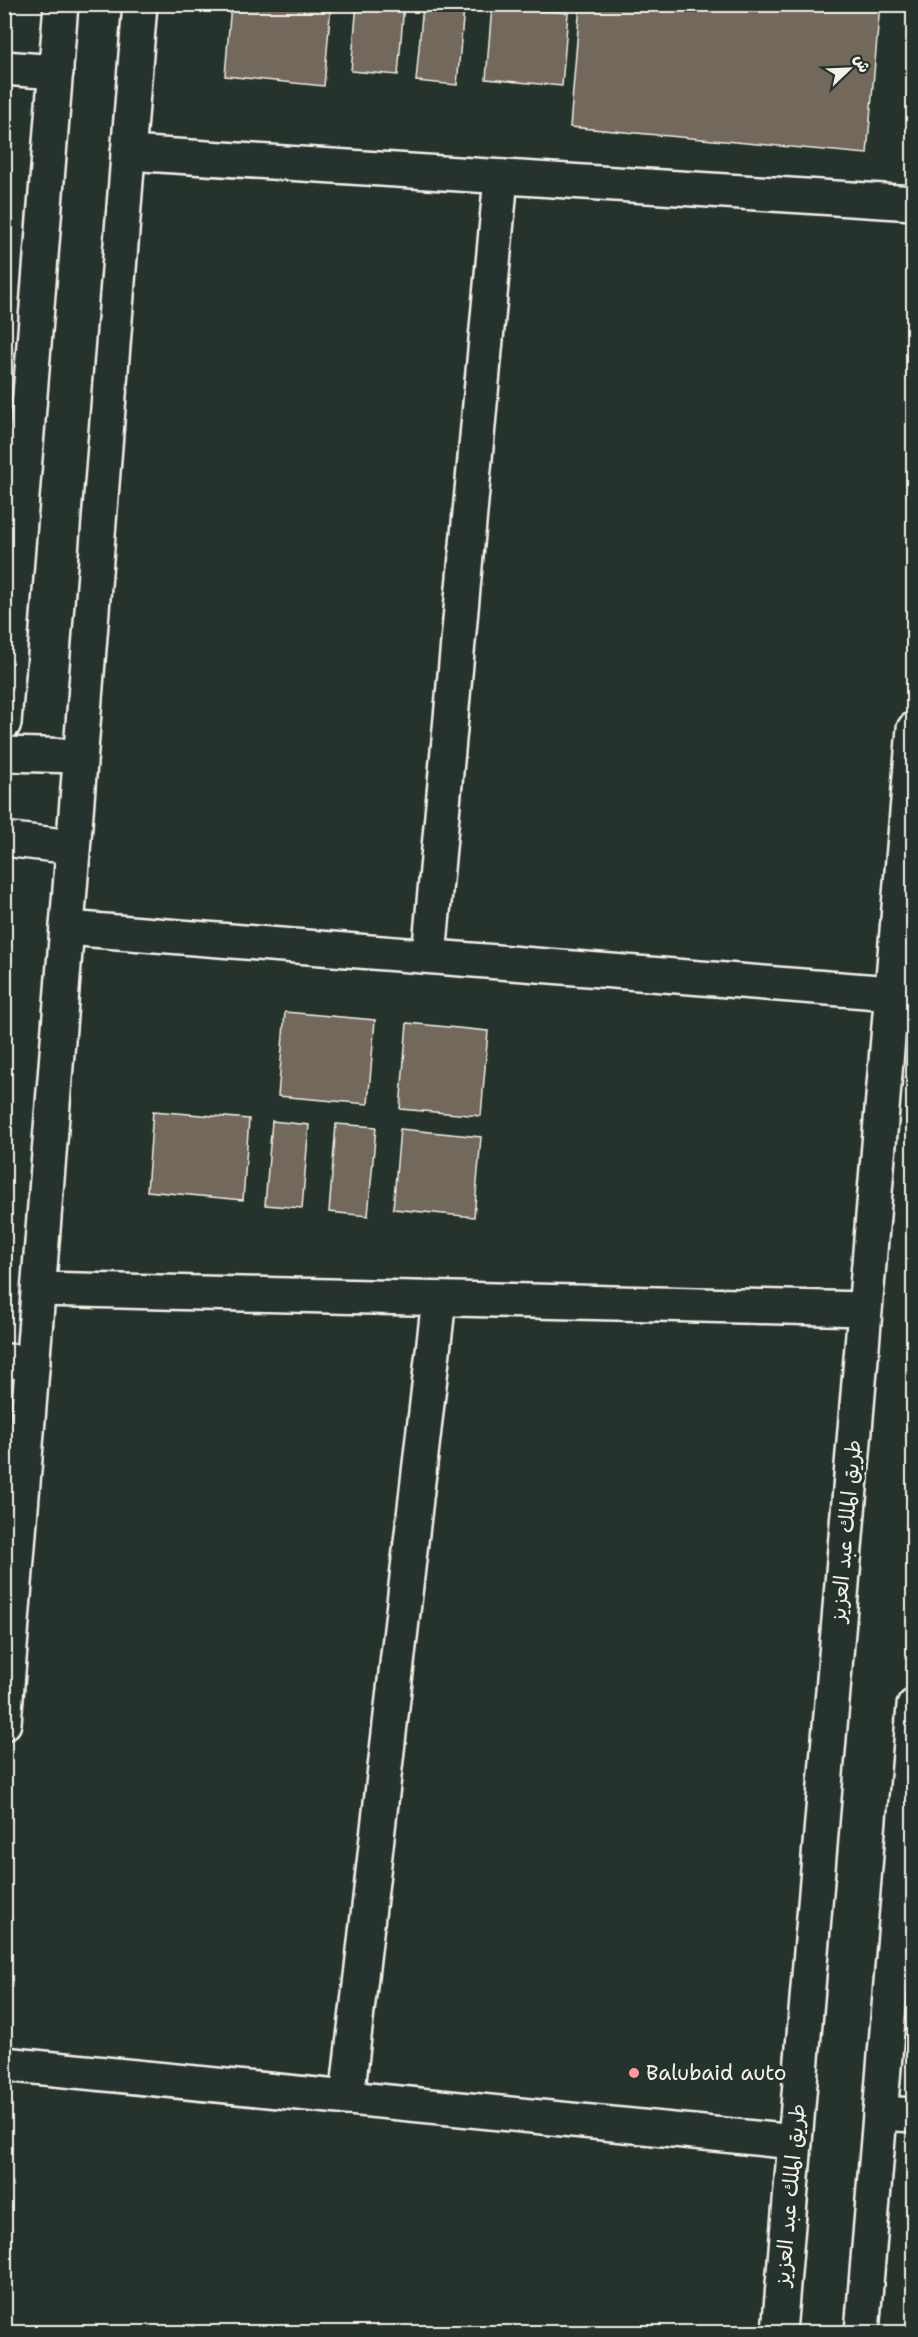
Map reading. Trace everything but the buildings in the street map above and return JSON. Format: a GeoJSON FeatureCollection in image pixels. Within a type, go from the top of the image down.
{"type":"FeatureCollection","features":[{"type":"Feature","properties":{"kind":"main road"},"geometry":{"type":"LineString","coordinates":[[4,723],[61,4]]}},
{"type":"Feature","properties":{"kind":"main road"},"geometry":{"type":"LineString","coordinates":[[4,1723],[19,1361],[39,1289],[140,4]]}},
{"type":"Feature","properties":{"kind":"main road"},"geometry":{"type":"LineString","coordinates":[[4,68],[56,72]]}},
{"type":"Feature","properties":{"kind":"main road"},"geometry":{"type":"LineString","coordinates":[[128,153],[914,203]]}},
{"type":"Feature","properties":{"kind":"main road"},"geometry":{"type":"LineString","coordinates":[[429,956],[501,177]]}},
{"type":"Feature","properties":{"kind":"main road","name":"طريق الملك عبد العزيز"},"geometry":{"type":"LineString","coordinates":[[779,2332],[914,729]]}},
{"type":"Feature","properties":{"kind":"main road"},"geometry":{"type":"LineString","coordinates":[[4,754],[80,756]]}},
{"type":"Feature","properties":{"kind":"main road"},"geometry":{"type":"LineString","coordinates":[[4,839],[73,847]]}},
{"type":"Feature","properties":{"kind":"main road"},"geometry":{"type":"LineString","coordinates":[[67,928],[891,993]]}},
{"type":"Feature","properties":{"kind":"main road"},"geometry":{"type":"LineString","coordinates":[[39,1289],[865,1309]]}},
{"type":"Feature","properties":{"kind":"main road"},"geometry":{"type":"LineString","coordinates":[[347,2098],[439,1299]]}},
{"type":"Feature","properties":{"kind":"main road"},"geometry":{"type":"LineString","coordinates":[[862,2332],[914,1706]]}},
{"type":"Feature","properties":{"kind":"main road"},"geometry":{"type":"LineString","coordinates":[[4,2064],[795,2142]]}},
{"type":"Feature","properties":{"kind":"main road"},"geometry":{"type":"LineString","coordinates":[[880,2113],[914,2115]]}},
{"type":"Feature","properties":{"kind":"place","name":"Balubaid auto"},"geometry":{"type":"Point","coordinates":[634,2073]}}]}
